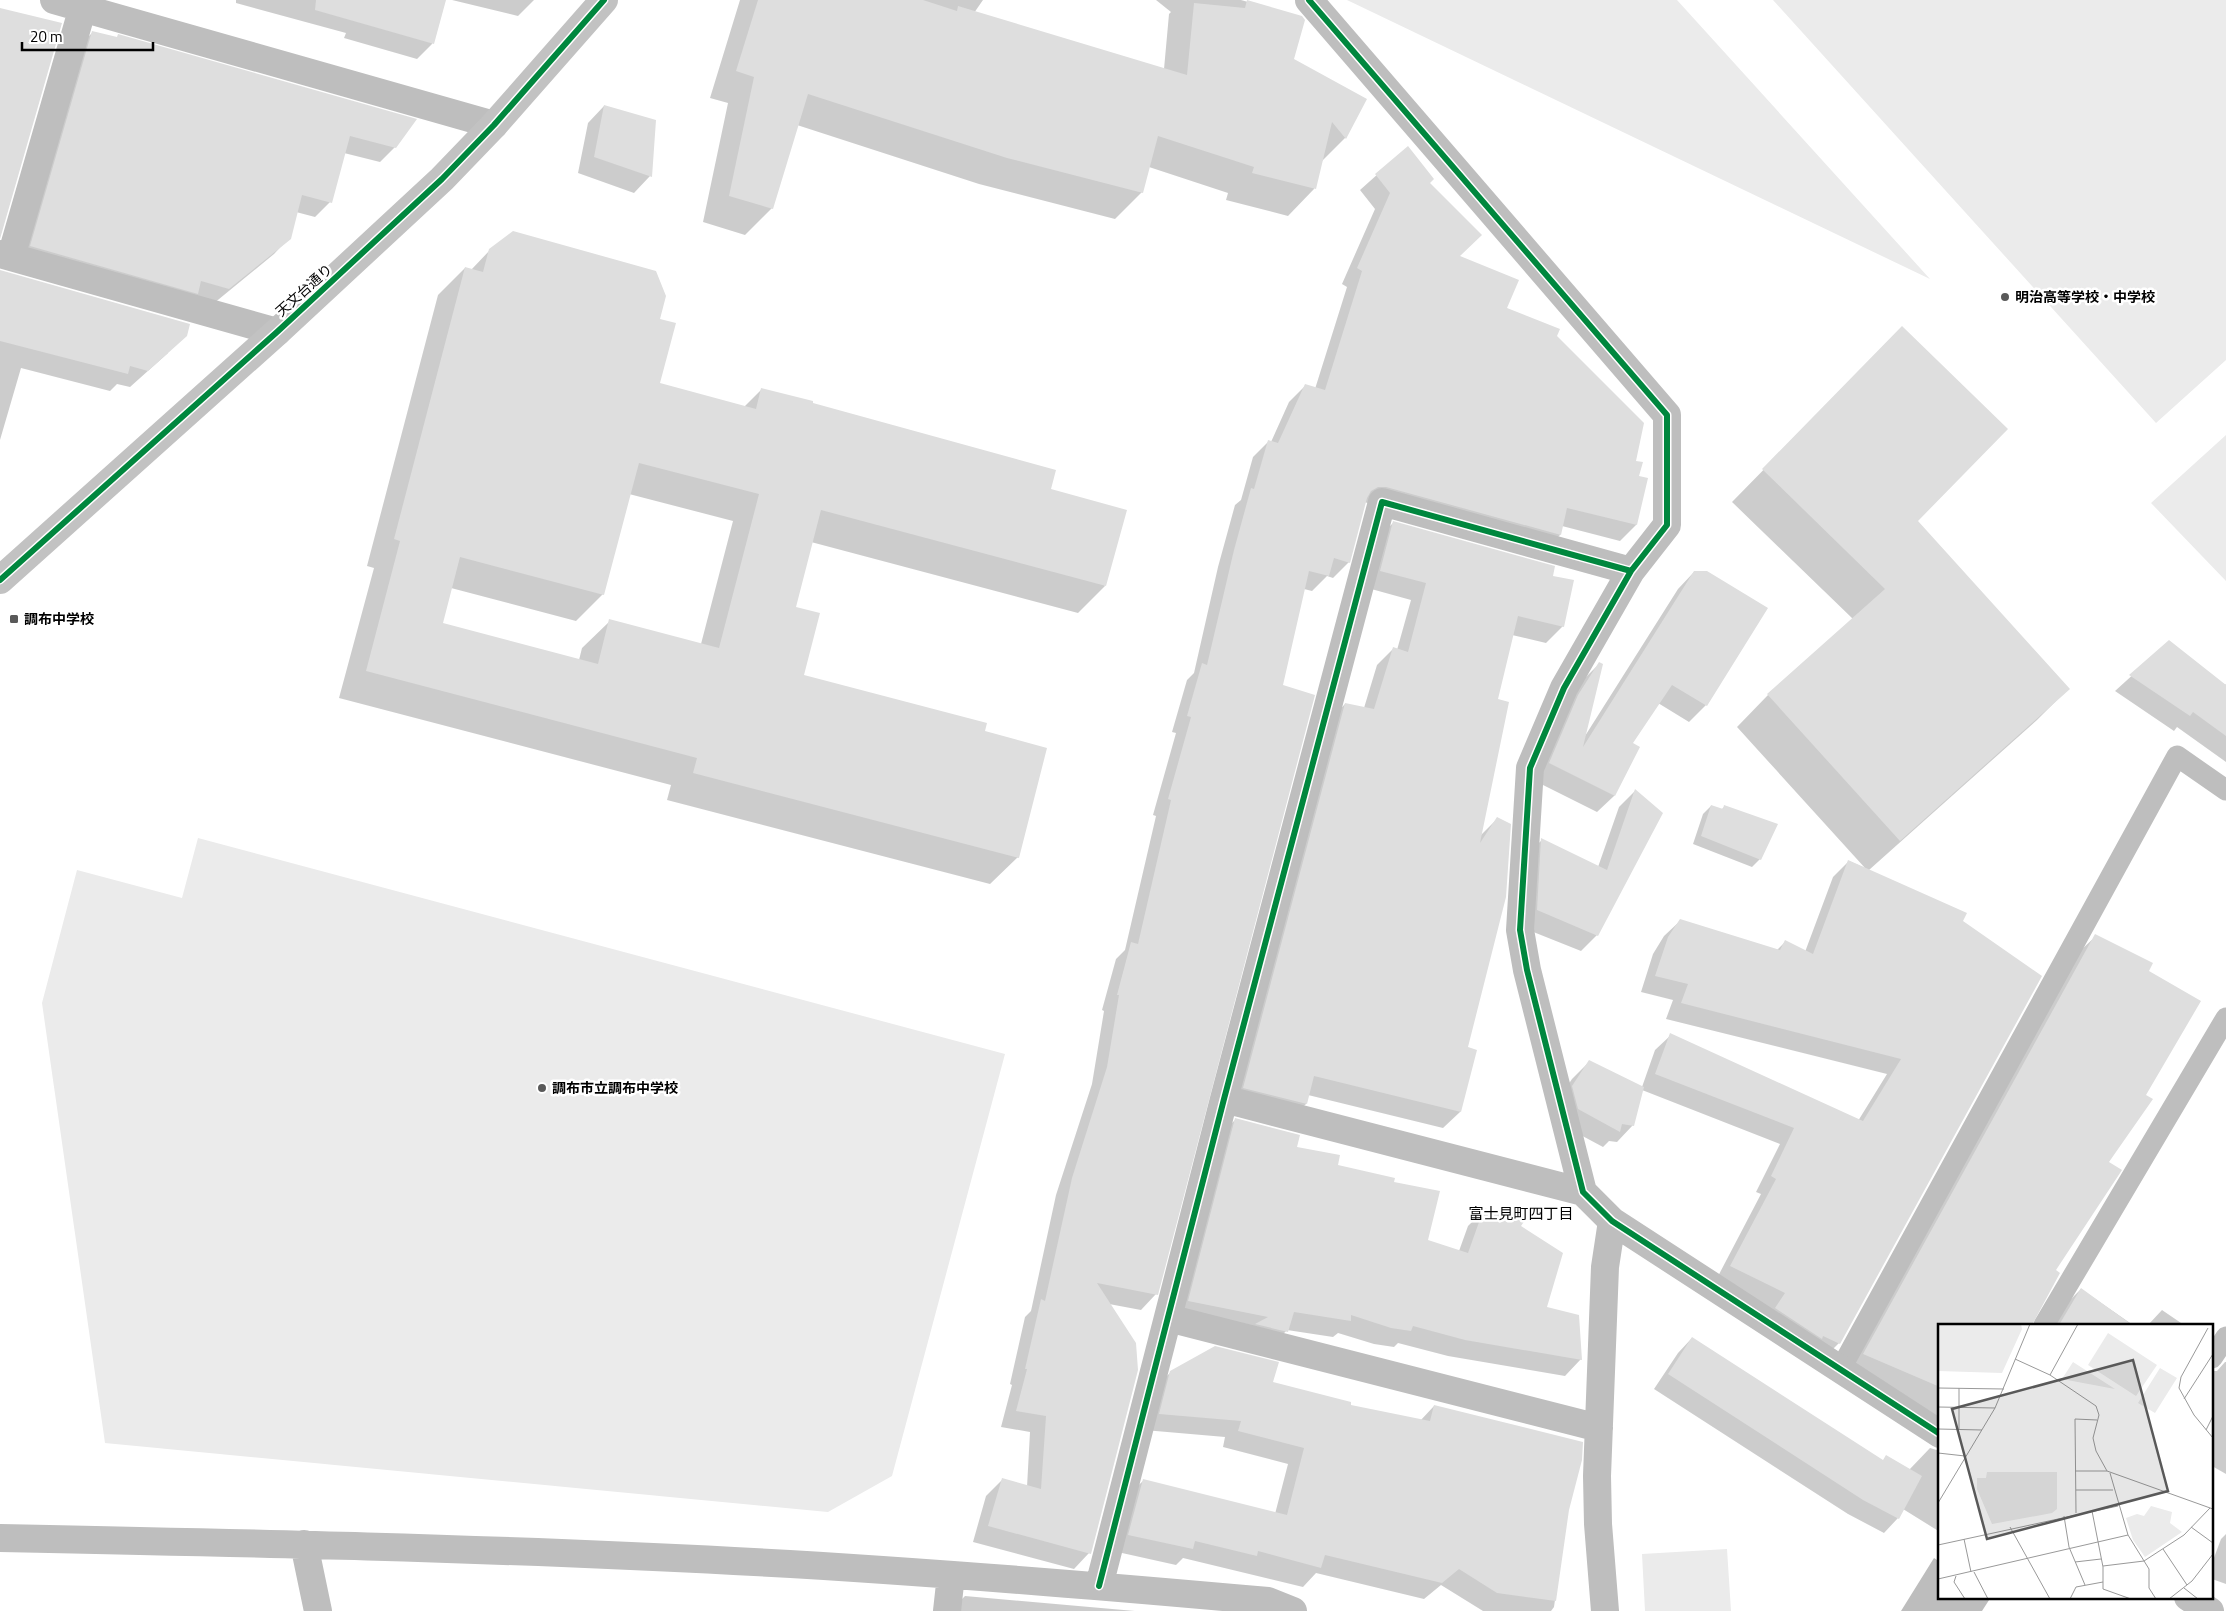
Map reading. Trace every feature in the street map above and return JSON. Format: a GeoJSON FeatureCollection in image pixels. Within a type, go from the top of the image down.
{"type":"FeatureCollection","features":[{"type":"Feature","properties":{"kind":"main road","name":"天文台通り"},"geometry":{"type":"LineString","coordinates":[[1,578],[277,332],[392,226],[494,125],[604,0]]}},
{"type":"Feature","properties":{"kind":"street"},"geometry":{"type":"LineString","coordinates":[[54,0],[83,4],[494,125]]}},
{"type":"Feature","properties":{"kind":"street"},"geometry":{"type":"LineString","coordinates":[[1309,0],[1666,415],[1666,525],[1631,571],[1564,688],[1530,768],[1520,930],[1526,970],[1583,1192]]}},
{"type":"Feature","properties":{"kind":"street"},"geometry":{"type":"LineString","coordinates":[[83,4],[6,256],[277,332]]}},
{"type":"Feature","properties":{"kind":"street"},"geometry":{"type":"LineString","coordinates":[[1099,1586],[1224,1099],[1382,502],[1631,571]]}},
{"type":"Feature","properties":{"kind":"street"},"geometry":{"type":"LineString","coordinates":[[1224,1099],[1583,1192],[1612,1221],[1938,1433]]}},
{"type":"Feature","properties":{"kind":"street"},"geometry":{"type":"LineString","coordinates":[[1605,1611],[1598,1524],[1599,1428],[1605,1267],[1612,1221]]}},
{"type":"Feature","properties":{"kind":"street"},"geometry":{"type":"LineString","coordinates":[[1168,1318],[1599,1428]]}},
{"type":"Feature","properties":{"kind":"street"},"geometry":{"type":"LineString","coordinates":[[0,1538],[304,1544],[657,1557],[1099,1586],[1268,1601],[1292,1611]]}},
{"type":"Feature","properties":{"kind":"street"},"geometry":{"type":"LineString","coordinates":[[304,1544],[318,1611]]}},
{"type":"Feature","properties":{"kind":"street"},"geometry":{"type":"LineString","coordinates":[[947,1611],[951,1575]]}},
{"type":"Feature","properties":{"kind":"street"},"geometry":{"type":"LineString","coordinates":[[2190,1598],[2210,1611]]}},
{"type":"Feature","properties":{"kind":"lane"},"geometry":{"type":"LineString","coordinates":[[1840,1370],[2177,756],[2226,790]]}},
{"type":"Feature","properties":{"kind":"lane"},"geometry":{"type":"LineString","coordinates":[[2045,1324],[2226,1018]]}},
{"type":"Feature","properties":{"kind":"lane"},"geometry":{"type":"LineString","coordinates":[[2214,1355],[2226,1337]]}},
{"type":"Feature","properties":{"kind":"shaded area"},"geometry":{"type":"Polygon","coordinates":[[[1347,0],[1677,0],[1930,279],[1347,0]]]}},
{"type":"Feature","properties":{"kind":"shaded area"},"geometry":{"type":"Polygon","coordinates":[[[1773,0],[2226,0],[2226,360],[2156,423],[1773,0]]]}},
{"type":"Feature","properties":{"kind":"shaded area"},"geometry":{"type":"Polygon","coordinates":[[[2226,435],[2226,581],[2151,503],[2226,435]]]}},
{"type":"Feature","properties":{"kind":"shaded area"},"geometry":{"type":"Polygon","coordinates":[[[198,838],[1005,1054],[892,1476],[828,1512],[105,1443],[42,1003],[77,870],[182,898],[198,838]]]}},
{"type":"Feature","properties":{"kind":"shaded area"},"geometry":{"type":"Polygon","coordinates":[[[1727,1549],[1731,1611],[1645,1611],[1642,1554],[1727,1549]]]}},
{"type":"Feature","properties":{"kind":"shaded area"},"geometry":{"type":"Polygon","coordinates":[[[1934,1558],[1938,1561],[1938,1598],[1990,1598],[1982,1611],[1901,1611],[1934,1558]]]}},
{"type":"Feature","properties":{"kind":"building"},"geometry":{"type":"Polygon","coordinates":[[[316,0],[446,0],[434,44],[315,10],[316,0]]]}},
{"type":"Feature","properties":{"kind":"building"},"geometry":{"type":"Polygon","coordinates":[[[758,0],[923,0],[957,11],[958,6],[1187,75],[1194,3],[1245,8],[1247,0],[1302,16],[1305,20],[1294,59],[1367,99],[1346,139],[1332,122],[1316,189],[1252,173],[1254,167],[1158,136],[1143,193],[1007,158],[808,94],[773,209],[729,196],[754,77],[736,71],[758,0]]]}},
{"type":"Feature","properties":{"kind":"building"},"geometry":{"type":"Polygon","coordinates":[[[0,8],[62,23],[0,239],[0,8]]]}},
{"type":"Feature","properties":{"kind":"building"},"geometry":{"type":"Polygon","coordinates":[[[92,31],[117,37],[118,34],[417,119],[396,148],[350,136],[332,203],[302,195],[291,239],[229,289],[201,281],[198,294],[30,246],[92,31]]]}},
{"type":"Feature","properties":{"kind":"building"},"geometry":{"type":"Polygon","coordinates":[[[604,105],[656,120],[652,177],[594,157],[604,105]]]}},
{"type":"Feature","properties":{"kind":"building"},"geometry":{"type":"Polygon","coordinates":[[[1408,146],[1434,179],[1430,183],[1482,235],[1460,256],[1519,280],[1507,308],[1560,329],[1557,336],[1644,423],[1636,461],[1643,462],[1639,476],[1648,478],[1637,525],[1567,508],[1561,535],[1386,487],[1378,487],[1371,491],[1367,498],[1350,563],[1334,558],[1329,576],[1309,571],[1283,685],[1315,695],[1158,1295],[1097,1283],[1136,1343],[1138,1370],[1091,1554],[988,1526],[1002,1478],[1041,1489],[1046,1416],[1016,1411],[1027,1369],[1025,1369],[1041,1299],[1045,1301],[1072,1178],[1107,1067],[1119,995],[1117,995],[1131,942],[1138,944],[1171,800],[1168,799],[1191,717],[1187,716],[1202,663],[1207,665],[1234,550],[1251,488],[1254,489],[1268,440],[1278,443],[1305,384],[1325,390],[1362,271],[1357,268],[1390,193],[1375,174],[1408,146]]]}},
{"type":"Feature","properties":{"kind":"building"},"geometry":{"type":"Polygon","coordinates":[[[513,231],[656,271],[666,296],[660,319],[676,323],[660,383],[756,409],[761,388],[813,401],[813,403],[1056,470],[1051,489],[1127,510],[1106,586],[821,510],[796,607],[820,613],[804,675],[987,723],[985,731],[1047,748],[1019,858],[693,773],[697,758],[366,671],[400,541],[394,539],[465,267],[483,272],[489,249],[513,231]],[[639,463],[604,595],[460,557],[443,623],[598,664],[609,619],[719,648],[759,494],[639,463]]]}},
{"type":"Feature","properties":{"kind":"building"},"geometry":{"type":"Polygon","coordinates":[[[0,270],[190,324],[187,336],[148,371],[130,366],[128,374],[0,341],[0,270]]]}},
{"type":"Feature","properties":{"kind":"building"},"geometry":{"type":"Polygon","coordinates":[[[1902,326],[2008,429],[1918,521],[2070,689],[1900,841],[1767,694],[1885,589],[1762,469],[1902,326]]]}},
{"type":"Feature","properties":{"kind":"building"},"geometry":{"type":"Polygon","coordinates":[[[1393,521],[1555,566],[1553,576],[1574,580],[1564,627],[1518,616],[1498,699],[1509,702],[1480,843],[1497,817],[1511,824],[1506,897],[1468,1047],[1477,1050],[1461,1112],[1314,1076],[1307,1104],[1243,1088],[1345,703],[1374,709],[1393,647],[1408,652],[1426,583],[1380,571],[1393,521]]]}},
{"type":"Feature","properties":{"kind":"building"},"geometry":{"type":"Polygon","coordinates":[[[1694,571],[1707,571],[1768,608],[1707,706],[1672,685],[1633,743],[1640,747],[1615,796],[1549,763],[1578,695],[1599,662],[1603,664],[1583,747],[1694,571]]]}},
{"type":"Feature","properties":{"kind":"building"},"geometry":{"type":"Polygon","coordinates":[[[2169,640],[2226,685],[2226,736],[2193,712],[2190,716],[2129,675],[2169,640]]]}},
{"type":"Feature","properties":{"kind":"building"},"geometry":{"type":"Polygon","coordinates":[[[1635,789],[1663,813],[1598,936],[1537,910],[1541,838],[1607,870],[1635,789]]]}},
{"type":"Feature","properties":{"kind":"building"},"geometry":{"type":"Polygon","coordinates":[[[1711,805],[1723,809],[1724,805],[1778,824],[1761,860],[1701,836],[1711,805]]]}},
{"type":"Feature","properties":{"kind":"building"},"geometry":{"type":"Polygon","coordinates":[[[1848,860],[1967,913],[1963,921],[2042,976],[1840,1344],[1823,1336],[1822,1339],[1775,1308],[1785,1293],[1730,1266],[1776,1179],[1771,1176],[1794,1128],[1655,1074],[1670,1033],[1863,1121],[1901,1059],[1681,1003],[1688,984],[1655,976],[1668,937],[1680,919],[1780,950],[1785,940],[1813,954],[1848,860]]]}},
{"type":"Feature","properties":{"kind":"building"},"geometry":{"type":"Polygon","coordinates":[[[2095,934],[2153,963],[2149,971],[2201,1001],[2146,1095],[2153,1099],[2109,1162],[2122,1170],[2056,1270],[2060,1273],[2033,1324],[1938,1324],[1938,1386],[1863,1354],[2095,934]]]}},
{"type":"Feature","properties":{"kind":"building"},"geometry":{"type":"Polygon","coordinates":[[[1589,1060],[1644,1087],[1634,1126],[1622,1124],[1620,1132],[1578,1109],[1572,1086],[1589,1060]]]}},
{"type":"Feature","properties":{"kind":"building"},"geometry":{"type":"Polygon","coordinates":[[[1235,1118],[1300,1135],[1297,1147],[1340,1155],[1338,1165],[1395,1178],[1394,1182],[1440,1191],[1428,1240],[1468,1253],[1484,1208],[1525,1220],[1521,1226],[1563,1253],[1547,1307],[1579,1315],[1582,1360],[1465,1340],[1413,1326],[1411,1331],[1391,1328],[1351,1315],[1351,1321],[1294,1312],[1288,1332],[1255,1324],[1268,1317],[1188,1301],[1235,1118]]]}},
{"type":"Feature","properties":{"kind":"building"},"geometry":{"type":"Polygon","coordinates":[[[2081,1288],[2131,1324],[2060,1324],[2081,1288]]]}},
{"type":"Feature","properties":{"kind":"building"},"geometry":{"type":"Polygon","coordinates":[[[1692,1337],[1883,1460],[1886,1455],[1922,1476],[1899,1519],[1863,1500],[1668,1374],[1692,1337]]]}},
{"type":"Feature","properties":{"kind":"building"},"geometry":{"type":"Polygon","coordinates":[[[1215,1346],[1279,1362],[1273,1382],[1351,1402],[1351,1405],[1430,1421],[1434,1405],[1583,1442],[1582,1460],[1569,1510],[1556,1601],[1497,1593],[1459,1569],[1442,1583],[1325,1555],[1321,1568],[1258,1551],[1257,1556],[1195,1541],[1193,1549],[1128,1535],[1143,1479],[1287,1515],[1304,1448],[1238,1431],[1241,1421],[1159,1414],[1170,1371],[1215,1346]]]}},
{"type":"Feature","properties":{"kind":"cycle path"},"geometry":{"type":"LineString","coordinates":[[0,580],[277,332],[442,179],[494,125],[604,0]]}},
{"type":"Feature","properties":{"kind":"cycle path"},"geometry":{"type":"LineString","coordinates":[[1309,0],[1667,415],[1667,525],[1631,571],[1564,688],[1530,768],[1520,930],[1527,970],[1583,1192],[1612,1221],[1938,1433]]}},
{"type":"Feature","properties":{"kind":"cycle path"},"geometry":{"type":"LineString","coordinates":[[1099,1586],[1224,1099],[1382,502],[1631,571]]}},
{"type":"Feature","properties":{"kind":"place","name":"明治高等学校・中学校"},"geometry":{"type":"Point","coordinates":[2005,297]}},
{"type":"Feature","properties":{"kind":"place","name":"調布中学校"},"geometry":{"type":"Point","coordinates":[14,619]}},
{"type":"Feature","properties":{"kind":"place","name":"調布市立調布中学校"},"geometry":{"type":"Point","coordinates":[542,1088]}},
{"type":"Feature","properties":{"kind":"district","name":"富士見町四丁目"},"geometry":{"type":"Point","coordinates":[1521,1214]}}]}
